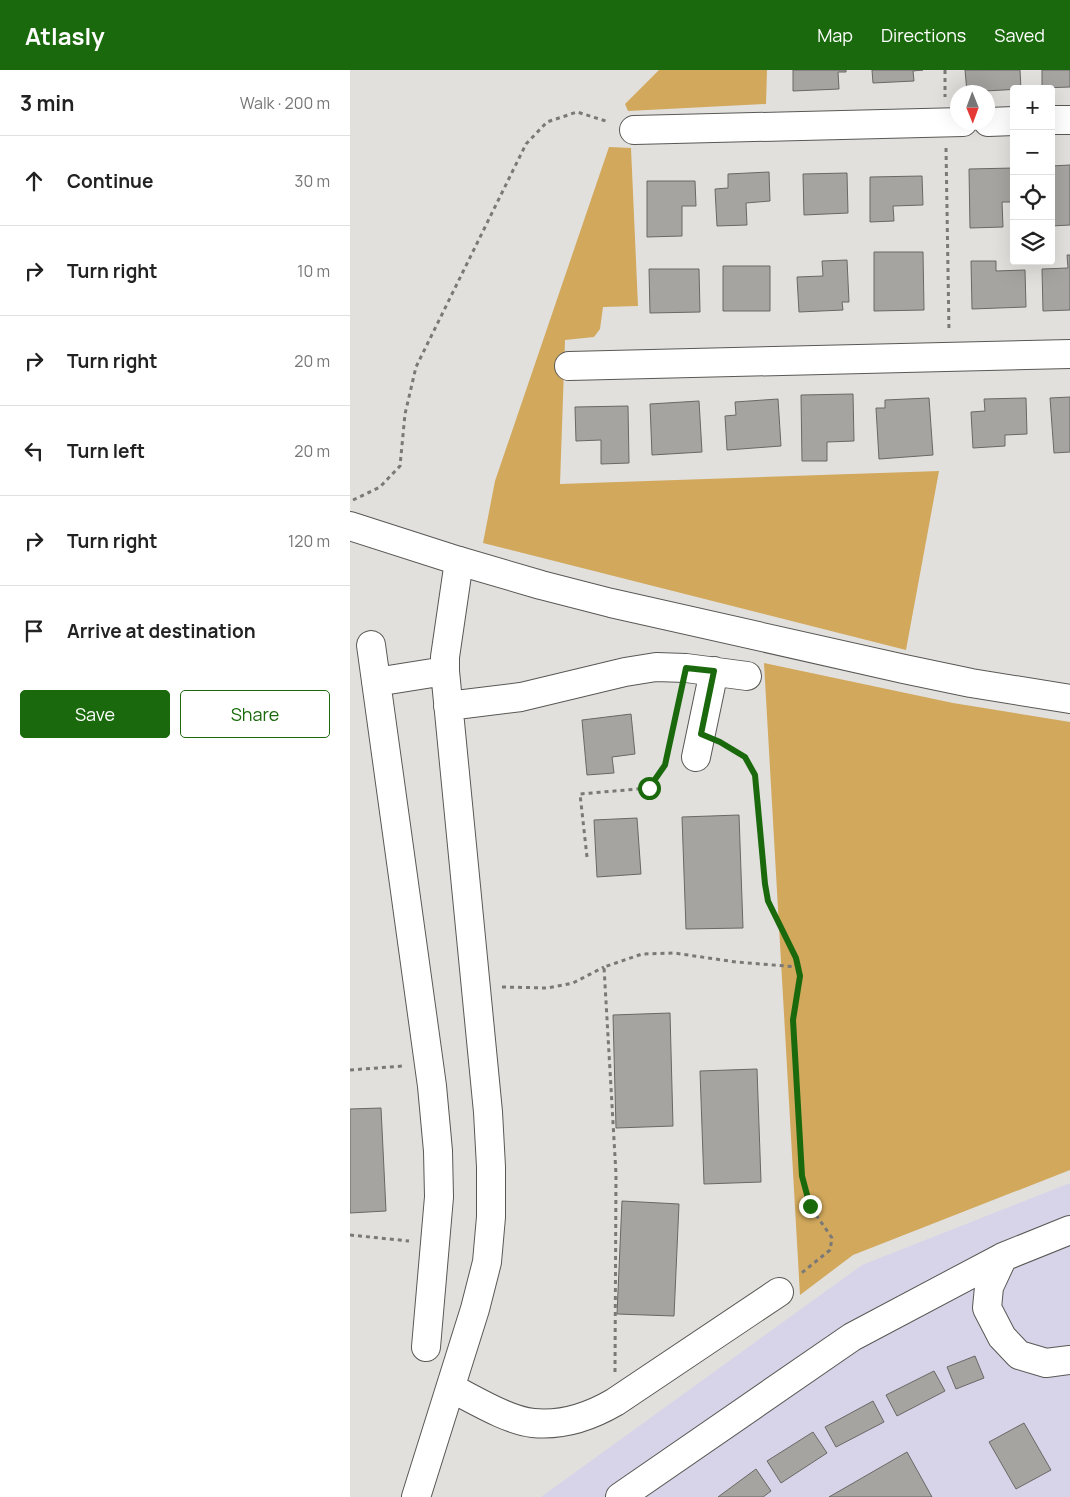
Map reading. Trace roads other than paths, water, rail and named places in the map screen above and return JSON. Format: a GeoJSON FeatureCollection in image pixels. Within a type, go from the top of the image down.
{"type":"FeatureCollection","features":[{"type":"Feature","properties":{"kind":"street"},"geometry":{"type":"LineString","coordinates":[[1055,120],[1070,120]]}},
{"type":"Feature","properties":{"kind":"street"},"geometry":{"type":"LineString","coordinates":[[995,122],[1010,121]]}},
{"type":"Feature","properties":{"kind":"street"},"geometry":{"type":"LineString","coordinates":[[634,130],[950,123]]}},
{"type":"Feature","properties":{"kind":"street"},"geometry":{"type":"LineString","coordinates":[[569,366],[1070,354]]}},
{"type":"Feature","properties":{"kind":"street"},"geometry":{"type":"LineString","coordinates":[[350,526],[541,586],[885,665],[971,683],[1070,699]]}},
{"type":"Feature","properties":{"kind":"street"},"geometry":{"type":"LineString","coordinates":[[416,1497],[475,1309],[487,1262],[491,1217],[488,1112],[445,671],[445,657],[459,561]]}},
{"type":"Feature","properties":{"kind":"street"},"geometry":{"type":"LineString","coordinates":[[371,645],[429,1065],[438,1151],[439,1197],[426,1347]]}},
{"type":"Feature","properties":{"kind":"street"},"geometry":{"type":"LineString","coordinates":[[448,706],[521,697],[648,668],[686,668],[747,676]]}},
{"type":"Feature","properties":{"kind":"street"},"geometry":{"type":"LineString","coordinates":[[376,682],[445,671]]}},
{"type":"Feature","properties":{"kind":"street"},"geometry":{"type":"LineString","coordinates":[[698,745],[714,671]]}},
{"type":"Feature","properties":{"kind":"street"},"geometry":{"type":"LineString","coordinates":[[620,1497],[852,1337],[1002,1257],[1070,1230]]}},
{"type":"Feature","properties":{"kind":"street"},"geometry":{"type":"LineString","coordinates":[[1002,1257],[989,1287],[987,1308],[1002,1337],[1019,1354],[1046,1363],[1070,1360]]}},
{"type":"Feature","properties":{"kind":"street"},"geometry":{"type":"LineString","coordinates":[[451,1388],[509,1416],[533,1423],[578,1419],[615,1402],[779,1292]]}}]}
